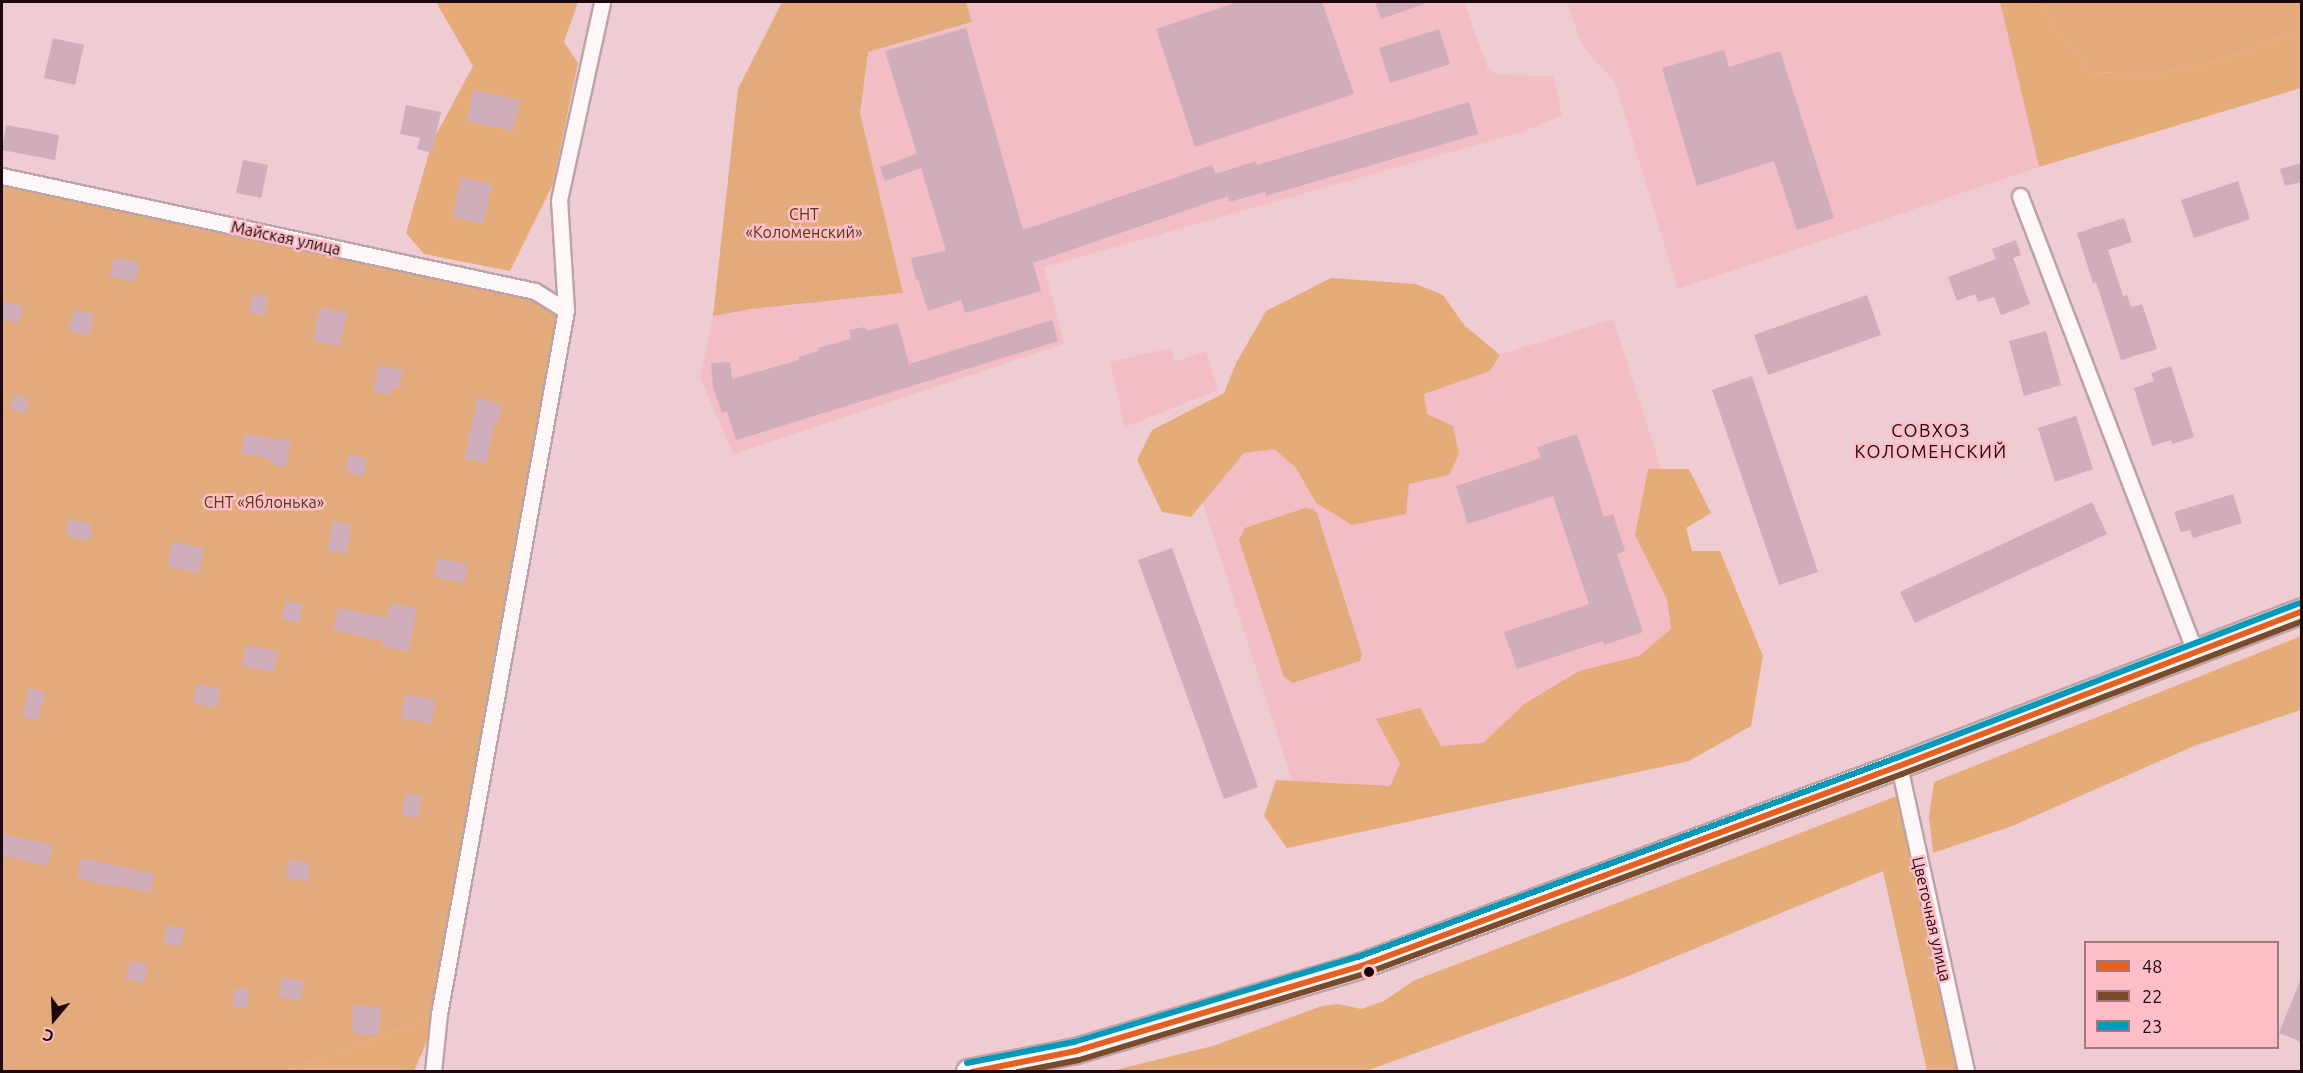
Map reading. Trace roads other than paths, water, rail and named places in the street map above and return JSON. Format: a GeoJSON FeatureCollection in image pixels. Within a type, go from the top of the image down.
{"type":"FeatureCollection","features":[{"type":"Feature","properties":{"kind":"main road"},"geometry":{"type":"LineString","coordinates":[[969,1071],[1076,1051],[1361,966],[1899,765],[2301,611]]}},
{"type":"Feature","properties":{"kind":"street"},"geometry":{"type":"LineString","coordinates":[[433,1071],[439,1014],[566,310],[559,200],[602,2]]}},
{"type":"Feature","properties":{"kind":"street","name":"Майская улица"},"geometry":{"type":"LineString","coordinates":[[2,176],[536,291],[566,310]]}},
{"type":"Feature","properties":{"kind":"street"},"geometry":{"type":"LineString","coordinates":[[2020,196],[2194,653]]}},
{"type":"Feature","properties":{"kind":"street","name":"Цветочная улица"},"geometry":{"type":"LineString","coordinates":[[1899,765],[1966,1071]]}},
{"type":"Feature","properties":{"kind":"district","name":"СОВХОЗ КОЛОМЕНСКИЙ"},"geometry":{"type":"Point","coordinates":[1931,441]}},
{"type":"Feature","properties":{"kind":"park label","name":"СНТ «Коломенский»"},"geometry":{"type":"Point","coordinates":[804,223]}},
{"type":"Feature","properties":{"kind":"park label","name":"СНТ «Яблонька»"},"geometry":{"type":"Point","coordinates":[264,502]}}]}
